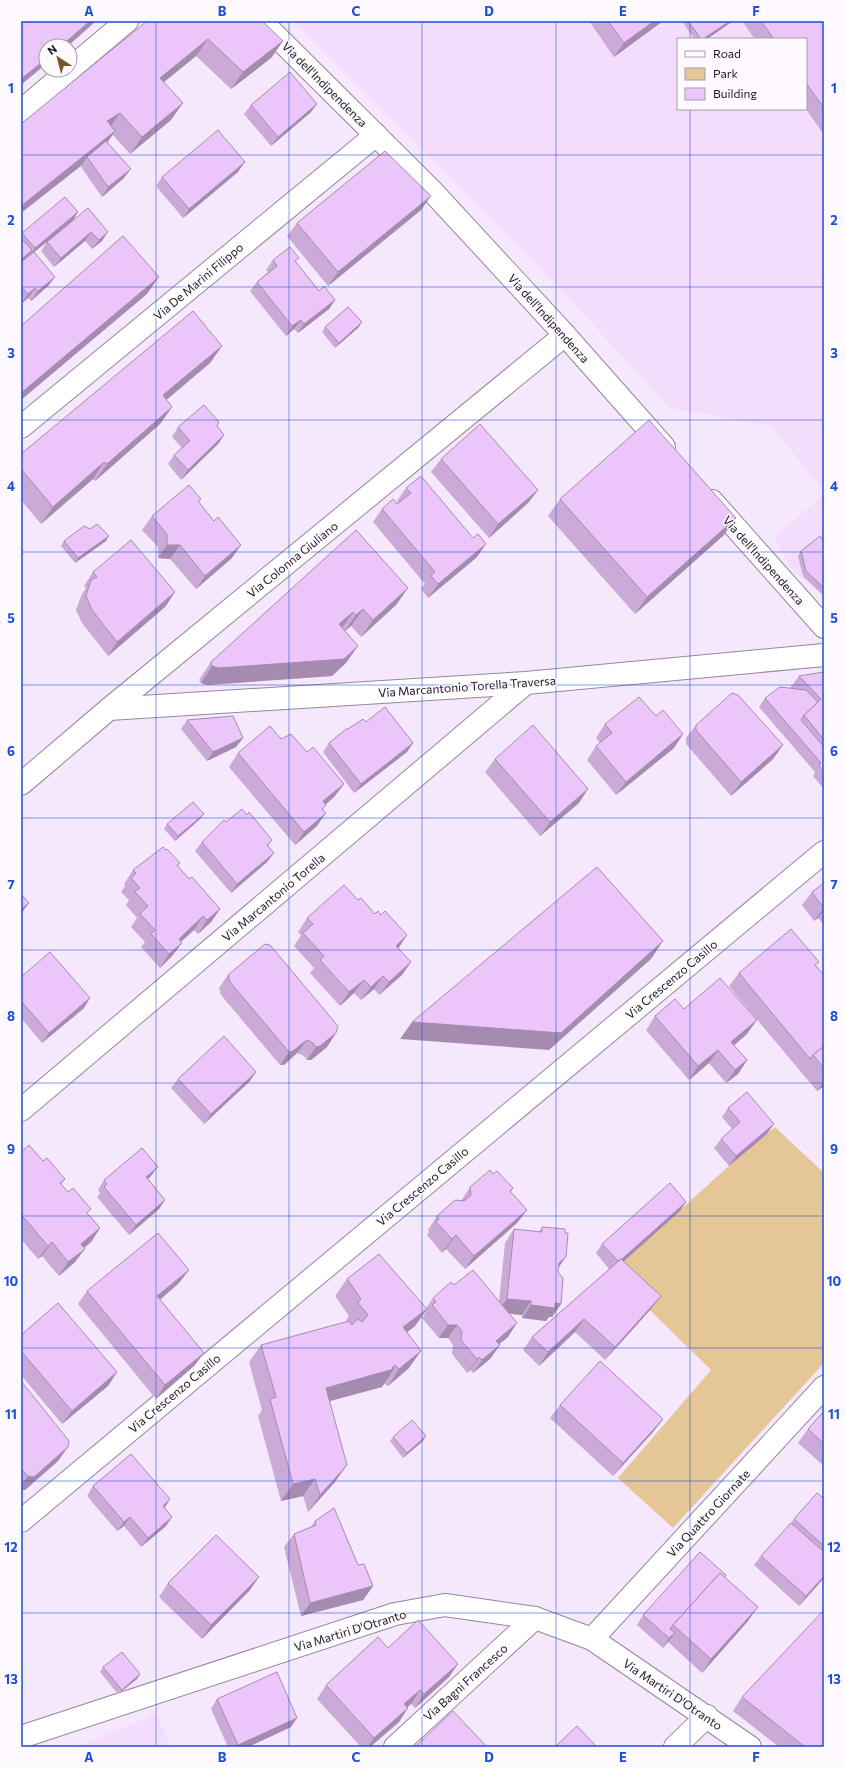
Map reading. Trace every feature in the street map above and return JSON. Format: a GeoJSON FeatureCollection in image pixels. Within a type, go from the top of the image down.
{"type":"FeatureCollection","features":[{"type":"Feature","properties":{"kind":"street"},"geometry":{"type":"LineString","coordinates":[[78,62],[127,21]]}},
{"type":"Feature","properties":{"kind":"street","name":"Via dell'Indipendenza"},"geometry":{"type":"LineString","coordinates":[[261,21],[431,190],[565,335],[676,460]]}},
{"type":"Feature","properties":{"kind":"street"},"geometry":{"type":"LineString","coordinates":[[21,110],[59,78]]}},
{"type":"Feature","properties":{"kind":"street","name":"Via De Marini Filippo"},"geometry":{"type":"LineString","coordinates":[[21,427],[376,135]]}},
{"type":"Feature","properties":{"kind":"street","name":"Via Colonna Giuliano"},"geometry":{"type":"LineString","coordinates":[[21,784],[565,335]]}},
{"type":"Feature","properties":{"kind":"street","name":"Via dell'Indipendenza"},"geometry":{"type":"LineString","coordinates":[[697,484],[824,627]]}},
{"type":"Feature","properties":{"kind":"street","name":"Via Marcantonio Torella Traversa"},"geometry":{"type":"LineString","coordinates":[[109,710],[526,683],[824,655]]}},
{"type":"Feature","properties":{"kind":"street","name":"Via Marcantonio Torella"},"geometry":{"type":"LineString","coordinates":[[21,1110],[526,683]]}},
{"type":"Feature","properties":{"kind":"street","name":"Via Crescenzo Casillo"},"geometry":{"type":"LineString","coordinates":[[21,1521],[824,852]]}},
{"type":"Feature","properties":{"kind":"street","name":"Via Quattro Giornate"},"geometry":{"type":"LineString","coordinates":[[592,1639],[824,1386]]}},
{"type":"Feature","properties":{"kind":"street","name":"Via Martiri D'Otranto"},"geometry":{"type":"LineString","coordinates":[[21,1737],[395,1614],[445,1605],[535,1618],[592,1639],[707,1716],[750,1747]]}},
{"type":"Feature","properties":{"kind":"street","name":"Via Bagni Francesco"},"geometry":{"type":"LineString","coordinates":[[395,1747],[535,1618]]}},
{"type":"Feature","properties":{"kind":"street"},"geometry":{"type":"LineString","coordinates":[[675,1747],[707,1716]]}},
{"type":"Feature","properties":{"kind":"shaded area"},"geometry":{"type":"Polygon","coordinates":[[[293,21],[824,21],[824,491],[771,426],[670,408],[536,263],[293,21]]]}},
{"type":"Feature","properties":{"kind":"shaded area"},"geometry":{"type":"Polygon","coordinates":[[[824,494],[824,597],[792,569],[774,538],[824,494]]]}},
{"type":"Feature","properties":{"kind":"shaded area"},"geometry":{"type":"Polygon","coordinates":[[[156,1714],[171,1747],[76,1747],[156,1714]]]}},
{"type":"Feature","properties":{"kind":"green space"},"geometry":{"type":"Polygon","coordinates":[[[775,1127],[824,1173],[824,1363],[673,1528],[618,1478],[711,1370],[611,1272],[729,1166],[775,1127]]]}},
{"type":"Feature","properties":{"kind":"building"},"geometry":{"type":"Polygon","coordinates":[[[21,21],[90,21],[70,38],[38,38],[38,65],[21,79],[21,21]]]}},
{"type":"Feature","properties":{"kind":"building"},"geometry":{"type":"Polygon","coordinates":[[[147,21],[262,21],[283,41],[243,72],[208,39],[160,78],[183,103],[142,137],[120,113],[107,121],[115,131],[21,206],[21,124],[147,21]]]}},
{"type":"Feature","properties":{"kind":"building"},"geometry":{"type":"Polygon","coordinates":[[[608,21],[654,21],[624,43],[608,21]]]}},
{"type":"Feature","properties":{"kind":"building"},"geometry":{"type":"Polygon","coordinates":[[[688,21],[730,21],[704,38],[700,38],[688,21]]]}},
{"type":"Feature","properties":{"kind":"building"},"geometry":{"type":"Polygon","coordinates":[[[761,21],[824,21],[824,108],[807,84],[807,38],[773,38],[761,21]]]}},
{"type":"Feature","properties":{"kind":"building"},"geometry":{"type":"Polygon","coordinates":[[[290,72],[317,104],[278,137],[251,105],[290,72]]]}},
{"type":"Feature","properties":{"kind":"building"},"geometry":{"type":"Polygon","coordinates":[[[218,130],[245,162],[189,209],[162,177],[218,130]]]}},
{"type":"Feature","properties":{"kind":"building"},"geometry":{"type":"Polygon","coordinates":[[[106,141],[131,169],[108,187],[87,157],[106,141]]]}},
{"type":"Feature","properties":{"kind":"building"},"geometry":{"type":"Polygon","coordinates":[[[385,151],[431,196],[338,272],[297,223],[385,151]]]}},
{"type":"Feature","properties":{"kind":"building"},"geometry":{"type":"Polygon","coordinates":[[[65,197],[78,212],[35,248],[22,233],[65,197]]]}},
{"type":"Feature","properties":{"kind":"building"},"geometry":{"type":"Polygon","coordinates":[[[88,208],[108,232],[99,240],[91,232],[61,258],[47,242],[88,208]]]}},
{"type":"Feature","properties":{"kind":"building"},"geometry":{"type":"Polygon","coordinates":[[[123,236],[159,277],[21,393],[21,326],[123,236]]]}},
{"type":"Feature","properties":{"kind":"building"},"geometry":{"type":"Polygon","coordinates":[[[21,238],[32,250],[22,259],[21,257],[21,238]]]}},
{"type":"Feature","properties":{"kind":"building"},"geometry":{"type":"Polygon","coordinates":[[[290,247],[299,258],[295,261],[319,291],[324,286],[335,300],[304,324],[301,320],[292,326],[257,282],[277,266],[273,260],[290,247]]]}},
{"type":"Feature","properties":{"kind":"building"},"geometry":{"type":"Polygon","coordinates":[[[34,252],[55,277],[38,291],[35,288],[28,294],[21,286],[21,262],[34,252]]]}},
{"type":"Feature","properties":{"kind":"building"},"geometry":{"type":"Polygon","coordinates":[[[348,307],[362,322],[339,343],[325,327],[348,307]]]}},
{"type":"Feature","properties":{"kind":"building"},"geometry":{"type":"Polygon","coordinates":[[[193,311],[222,346],[163,395],[172,407],[107,464],[104,462],[53,507],[21,469],[21,454],[193,311]]]}},
{"type":"Feature","properties":{"kind":"building"},"geometry":{"type":"Polygon","coordinates":[[[204,405],[219,422],[217,426],[224,435],[188,470],[174,455],[190,441],[178,427],[204,405]]]}},
{"type":"Feature","properties":{"kind":"building"},"geometry":{"type":"Polygon","coordinates":[[[649,420],[736,518],[647,597],[560,499],[649,420]]]}},
{"type":"Feature","properties":{"kind":"building"},"geometry":{"type":"Polygon","coordinates":[[[480,424],[538,490],[498,524],[441,459],[480,424]]]}},
{"type":"Feature","properties":{"kind":"building"},"geometry":{"type":"Polygon","coordinates":[[[421,476],[473,538],[478,534],[486,544],[438,584],[431,576],[435,572],[382,509],[393,499],[397,504],[411,493],[406,488],[421,476]]]}},
{"type":"Feature","properties":{"kind":"building"},"geometry":{"type":"Polygon","coordinates":[[[189,485],[201,499],[198,501],[214,521],[218,517],[241,545],[205,576],[180,545],[167,545],[167,534],[152,516],[189,485]]]}},
{"type":"Feature","properties":{"kind":"building"},"geometry":{"type":"Polygon","coordinates":[[[97,524],[109,536],[78,558],[64,541],[84,526],[90,529],[97,524]]]}},
{"type":"Feature","properties":{"kind":"building"},"geometry":{"type":"Polygon","coordinates":[[[356,530],[408,588],[373,620],[363,609],[356,615],[353,612],[339,624],[358,646],[344,659],[219,668],[212,666],[211,662],[356,530]]]}},
{"type":"Feature","properties":{"kind":"building"},"geometry":{"type":"Polygon","coordinates":[[[820,536],[824,542],[824,588],[806,571],[801,551],[820,536]]]}},
{"type":"Feature","properties":{"kind":"building"},"geometry":{"type":"Polygon","coordinates":[[[131,540],[175,592],[117,642],[92,610],[86,596],[91,580],[97,577],[93,572],[131,540]]]}},
{"type":"Feature","properties":{"kind":"building"},"geometry":{"type":"Polygon","coordinates":[[[824,672],[824,740],[804,715],[821,699],[799,676],[824,672]]]}},
{"type":"Feature","properties":{"kind":"building"},"geometry":{"type":"Polygon","coordinates":[[[780,687],[806,690],[818,702],[804,715],[801,720],[824,747],[824,772],[819,766],[821,763],[765,698],[780,687]]]}},
{"type":"Feature","properties":{"kind":"building"},"geometry":{"type":"Polygon","coordinates":[[[732,693],[738,695],[783,745],[741,782],[696,730],[696,725],[732,693]]]}},
{"type":"Feature","properties":{"kind":"building"},"geometry":{"type":"Polygon","coordinates":[[[639,697],[656,716],[663,710],[683,734],[626,782],[596,746],[612,733],[605,724],[639,697]]]}},
{"type":"Feature","properties":{"kind":"building"},"geometry":{"type":"Polygon","coordinates":[[[385,707],[413,743],[361,784],[329,743],[346,729],[363,719],[366,722],[385,707]]]}},
{"type":"Feature","properties":{"kind":"building"},"geometry":{"type":"Polygon","coordinates":[[[233,716],[243,738],[213,752],[187,720],[233,716]]]}},
{"type":"Feature","properties":{"kind":"building"},"geometry":{"type":"Polygon","coordinates":[[[533,725],[588,789],[550,822],[495,759],[533,725]]]}},
{"type":"Feature","properties":{"kind":"building"},"geometry":{"type":"Polygon","coordinates":[[[270,726],[281,739],[291,734],[307,752],[313,747],[344,784],[323,801],[326,805],[322,809],[326,813],[304,832],[238,753],[270,726]]]}},
{"type":"Feature","properties":{"kind":"building"},"geometry":{"type":"Polygon","coordinates":[[[193,802],[204,814],[178,836],[167,824],[193,802]]]}},
{"type":"Feature","properties":{"kind":"building"},"geometry":{"type":"Polygon","coordinates":[[[242,809],[247,815],[249,812],[272,840],[267,845],[274,853],[237,884],[202,842],[224,820],[226,822],[242,809]]]}},
{"type":"Feature","properties":{"kind":"building"},"geometry":{"type":"Polygon","coordinates":[[[163,847],[166,850],[167,849],[180,863],[177,865],[189,879],[192,877],[220,909],[207,920],[203,916],[179,939],[182,943],[169,954],[151,934],[155,930],[140,914],[148,906],[135,892],[140,888],[131,878],[136,873],[133,870],[163,847]]]}},
{"type":"Feature","properties":{"kind":"building"},"geometry":{"type":"Polygon","coordinates":[[[597,867],[663,941],[561,1033],[412,1022],[597,867]]]}},
{"type":"Feature","properties":{"kind":"building"},"geometry":{"type":"Polygon","coordinates":[[[824,883],[824,908],[812,892],[824,883]]]}},
{"type":"Feature","properties":{"kind":"building"},"geometry":{"type":"Polygon","coordinates":[[[344,885],[358,900],[361,898],[375,914],[378,911],[381,915],[385,911],[407,935],[396,946],[411,962],[389,982],[383,976],[371,987],[364,980],[349,992],[320,960],[324,956],[303,933],[313,924],[307,918],[344,885]]]}},
{"type":"Feature","properties":{"kind":"building"},"geometry":{"type":"Polygon","coordinates":[[[21,894],[29,903],[21,909],[21,894]]]}},
{"type":"Feature","properties":{"kind":"building"},"geometry":{"type":"Polygon","coordinates":[[[791,929],[819,962],[815,965],[824,975],[824,1046],[810,1059],[739,973],[791,929]]]}},
{"type":"Feature","properties":{"kind":"building"},"geometry":{"type":"Polygon","coordinates":[[[265,944],[270,945],[338,1026],[336,1033],[320,1046],[316,1047],[313,1043],[307,1040],[293,1051],[289,1052],[230,982],[228,975],[265,944]]]}},
{"type":"Feature","properties":{"kind":"building"},"geometry":{"type":"Polygon","coordinates":[[[50,952],[90,998],[49,1033],[21,1001],[21,977],[50,952]]]}},
{"type":"Feature","properties":{"kind":"building"},"geometry":{"type":"Polygon","coordinates":[[[720,978],[757,1020],[731,1042],[747,1060],[735,1070],[718,1050],[698,1066],[655,1016],[675,999],[684,1009],[720,978]]]}},
{"type":"Feature","properties":{"kind":"building"},"geometry":{"type":"Polygon","coordinates":[[[224,1036],[256,1072],[211,1114],[178,1079],[224,1036]]]}},
{"type":"Feature","properties":{"kind":"building"},"geometry":{"type":"Polygon","coordinates":[[[824,1046],[824,1068],[813,1055],[824,1046]]]}},
{"type":"Feature","properties":{"kind":"building"},"geometry":{"type":"Polygon","coordinates":[[[747,1092],[774,1124],[736,1156],[721,1139],[740,1122],[728,1108],[747,1092]]]}},
{"type":"Feature","properties":{"kind":"building"},"geometry":{"type":"Polygon","coordinates":[[[29,1145],[43,1161],[47,1158],[65,1179],[60,1183],[68,1192],[73,1188],[91,1209],[87,1213],[100,1228],[81,1244],[85,1249],[68,1262],[52,1242],[48,1246],[21,1214],[21,1152],[29,1145]]]}},
{"type":"Feature","properties":{"kind":"building"},"geometry":{"type":"Polygon","coordinates":[[[142,1148],[158,1167],[146,1177],[165,1200],[136,1225],[104,1187],[107,1184],[104,1180],[142,1148]]]}},
{"type":"Feature","properties":{"kind":"building"},"geometry":{"type":"Polygon","coordinates":[[[490,1170],[493,1174],[497,1171],[513,1188],[510,1191],[527,1210],[474,1256],[456,1235],[452,1239],[436,1222],[439,1219],[437,1216],[455,1200],[464,1201],[471,1195],[470,1187],[490,1170]]]}},
{"type":"Feature","properties":{"kind":"building"},"geometry":{"type":"Polygon","coordinates":[[[670,1183],[686,1202],[618,1261],[602,1244],[670,1183]]]}},
{"type":"Feature","properties":{"kind":"building"},"geometry":{"type":"Polygon","coordinates":[[[542,1227],[565,1229],[565,1233],[568,1233],[566,1257],[559,1263],[558,1272],[563,1278],[561,1304],[555,1303],[555,1308],[531,1305],[531,1301],[507,1299],[514,1229],[542,1232],[542,1227]]]}},
{"type":"Feature","properties":{"kind":"building"},"geometry":{"type":"Polygon","coordinates":[[[158,1233],[189,1270],[157,1296],[204,1353],[165,1385],[87,1291],[158,1233]]]}},
{"type":"Feature","properties":{"kind":"building"},"geometry":{"type":"Polygon","coordinates":[[[379,1254],[427,1309],[403,1327],[421,1351],[399,1369],[395,1365],[392,1368],[394,1369],[326,1388],[347,1465],[320,1495],[315,1479],[293,1484],[270,1399],[276,1397],[261,1345],[349,1321],[352,1325],[358,1319],[362,1322],[368,1315],[358,1303],[361,1299],[347,1279],[379,1254]]]}},
{"type":"Feature","properties":{"kind":"building"},"geometry":{"type":"Polygon","coordinates":[[[621,1259],[661,1296],[615,1347],[584,1319],[548,1352],[532,1337],[621,1259]]]}},
{"type":"Feature","properties":{"kind":"building"},"geometry":{"type":"Polygon","coordinates":[[[473,1270],[517,1323],[496,1341],[500,1345],[482,1360],[479,1357],[477,1359],[461,1340],[462,1331],[457,1325],[448,1325],[432,1305],[436,1302],[433,1298],[451,1282],[454,1285],[473,1270]]]}},
{"type":"Feature","properties":{"kind":"building"},"geometry":{"type":"Polygon","coordinates":[[[58,1303],[117,1372],[72,1411],[21,1351],[21,1335],[58,1303]]]}},
{"type":"Feature","properties":{"kind":"building"},"geometry":{"type":"Polygon","coordinates":[[[600,1361],[663,1419],[623,1463],[560,1405],[600,1361]]]}},
{"type":"Feature","properties":{"kind":"building"},"geometry":{"type":"Polygon","coordinates":[[[21,1381],[69,1441],[68,1447],[34,1477],[28,1476],[21,1469],[21,1381]]]}},
{"type":"Feature","properties":{"kind":"building"},"geometry":{"type":"Polygon","coordinates":[[[824,1411],[824,1444],[808,1429],[824,1411]]]}},
{"type":"Feature","properties":{"kind":"building"},"geometry":{"type":"Polygon","coordinates":[[[412,1420],[426,1436],[407,1453],[393,1437],[412,1420]]]}},
{"type":"Feature","properties":{"kind":"building"},"geometry":{"type":"Polygon","coordinates":[[[131,1454],[170,1499],[163,1506],[172,1517],[148,1538],[130,1517],[124,1522],[93,1486],[131,1454]]]}},
{"type":"Feature","properties":{"kind":"building"},"geometry":{"type":"Polygon","coordinates":[[[817,1493],[822,1497],[824,1495],[824,1546],[794,1519],[817,1493]]]}},
{"type":"Feature","properties":{"kind":"building"},"geometry":{"type":"Polygon","coordinates":[[[334,1508],[358,1565],[364,1564],[373,1586],[310,1603],[294,1534],[316,1525],[315,1521],[334,1508]]]}},
{"type":"Feature","properties":{"kind":"building"},"geometry":{"type":"Polygon","coordinates":[[[791,1523],[824,1552],[824,1576],[806,1596],[761,1556],[791,1523]]]}},
{"type":"Feature","properties":{"kind":"building"},"geometry":{"type":"Polygon","coordinates":[[[216,1535],[259,1577],[211,1625],[168,1583],[216,1535]]]}},
{"type":"Feature","properties":{"kind":"building"},"geometry":{"type":"Polygon","coordinates":[[[700,1552],[726,1575],[724,1578],[720,1573],[673,1625],[670,1629],[675,1633],[669,1638],[643,1615],[700,1552]]]}},
{"type":"Feature","properties":{"kind":"building"},"geometry":{"type":"Polygon","coordinates":[[[720,1573],[758,1607],[711,1659],[673,1625],[720,1573]]]}},
{"type":"Feature","properties":{"kind":"building"},"geometry":{"type":"Polygon","coordinates":[[[824,1610],[824,1747],[805,1747],[742,1697],[824,1610]]]}},
{"type":"Feature","properties":{"kind":"building"},"geometry":{"type":"Polygon","coordinates":[[[418,1620],[458,1664],[424,1694],[420,1690],[404,1704],[408,1708],[374,1738],[326,1685],[378,1637],[388,1648],[418,1620]]]}},
{"type":"Feature","properties":{"kind":"building"},"geometry":{"type":"Polygon","coordinates":[[[122,1652],[140,1674],[122,1690],[103,1667],[122,1652]]]}},
{"type":"Feature","properties":{"kind":"building"},"geometry":{"type":"Polygon","coordinates":[[[277,1672],[297,1718],[238,1745],[217,1699],[277,1672]]]}},
{"type":"Feature","properties":{"kind":"building"},"geometry":{"type":"Polygon","coordinates":[[[453,1711],[487,1747],[415,1747],[453,1711]]]}},
{"type":"Feature","properties":{"kind":"building"},"geometry":{"type":"Polygon","coordinates":[[[577,1726],[597,1747],[555,1747],[577,1726]]]}}]}
